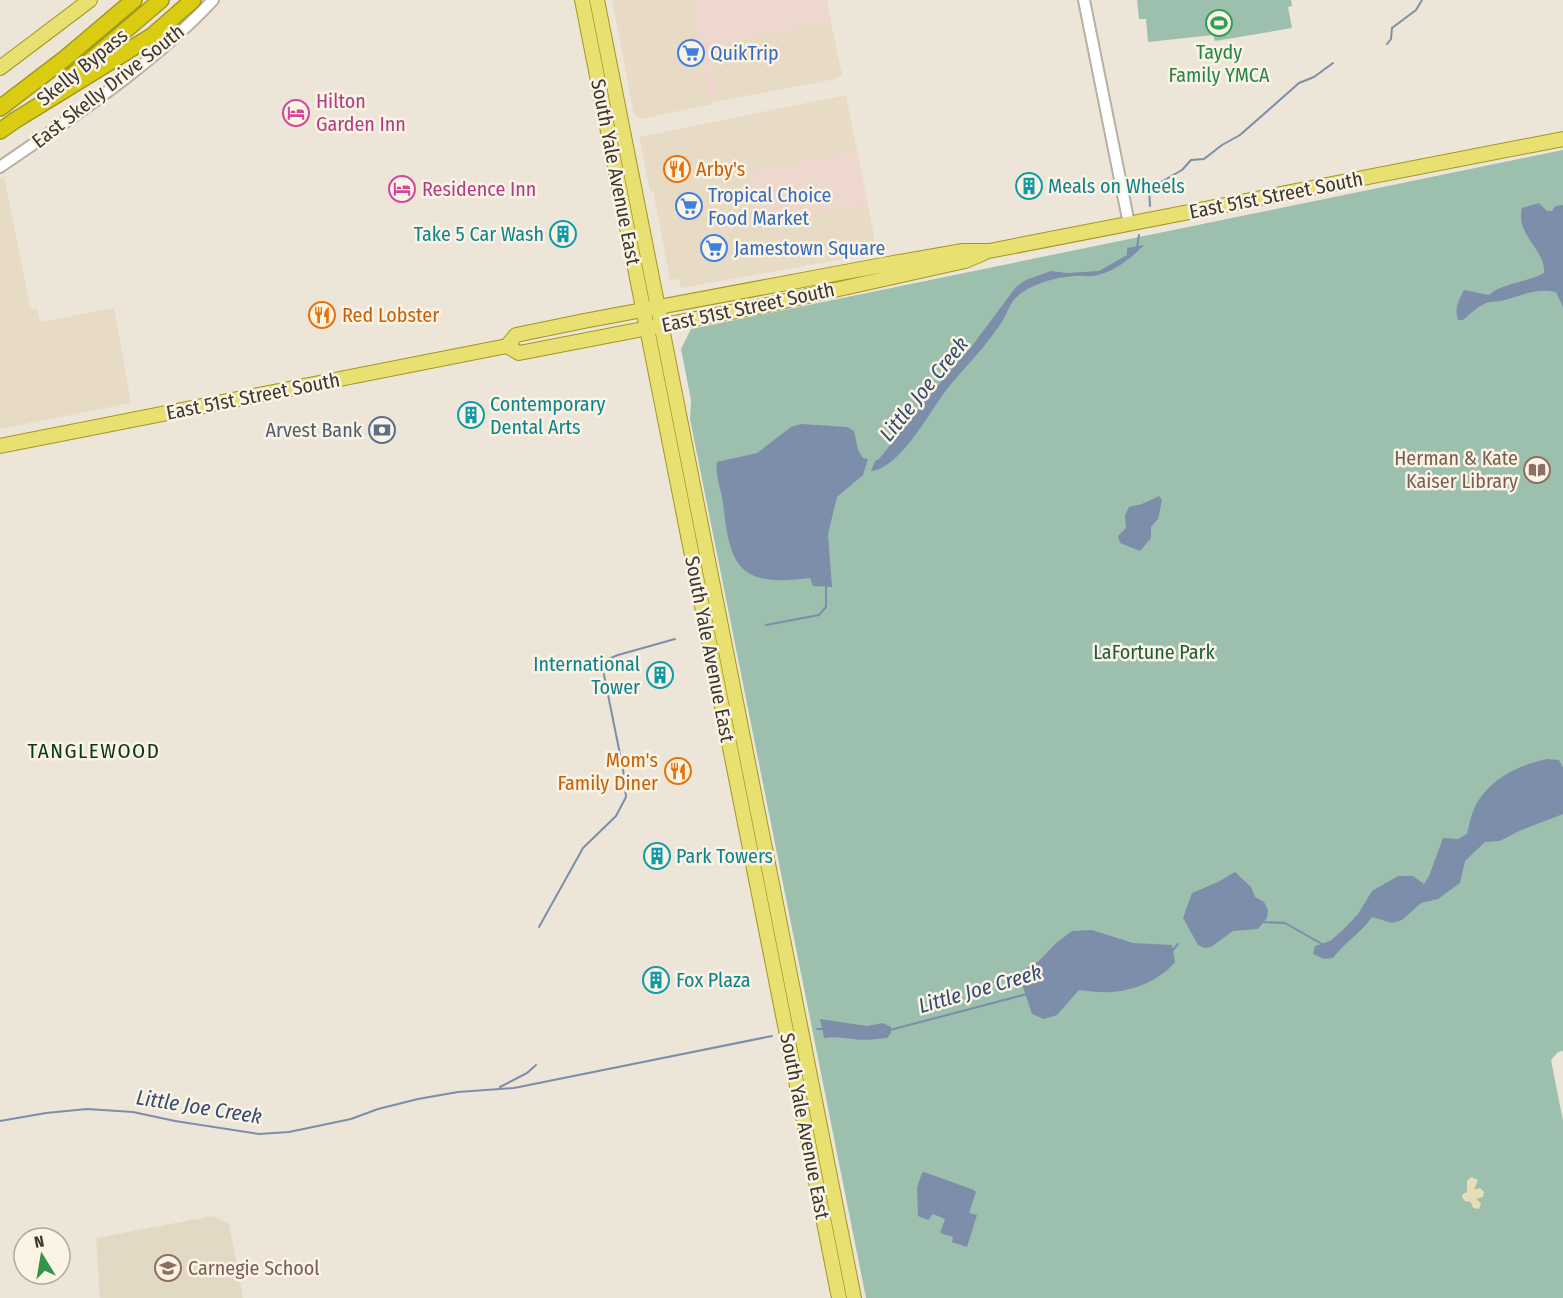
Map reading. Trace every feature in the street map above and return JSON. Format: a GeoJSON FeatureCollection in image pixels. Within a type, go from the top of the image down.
{"type":"FeatureCollection","features":[{"type":"Feature","properties":{"kind":"highway"},"geometry":{"type":"LineString","coordinates":[[100,29],[123,0]]}},
{"type":"Feature","properties":{"kind":"highway","name":"Skelly Bypass"},"geometry":{"type":"LineString","coordinates":[[0,108],[134,0]]}},
{"type":"Feature","properties":{"kind":"highway","name":"Skelly Bypass"},"geometry":{"type":"LineString","coordinates":[[0,131],[108,47],[161,0]]}},
{"type":"Feature","properties":{"kind":"highway"},"geometry":{"type":"LineString","coordinates":[[14,121],[152,36],[193,0]]}},
{"type":"Feature","properties":{"kind":"main road"},"geometry":{"type":"LineString","coordinates":[[0,68],[90,0]]}},
{"type":"Feature","properties":{"kind":"main road","name":"South Yale Avenue East"},"geometry":{"type":"LineString","coordinates":[[582,0],[839,1298]]}},
{"type":"Feature","properties":{"kind":"main road","name":"South Yale Avenue East"},"geometry":{"type":"LineString","coordinates":[[597,0],[854,1298]]}},
{"type":"Feature","properties":{"kind":"main road"},"geometry":{"type":"LineString","coordinates":[[608,133],[623,130]]}},
{"type":"Feature","properties":{"kind":"main road","name":"East 51st Street South"},"geometry":{"type":"LineString","coordinates":[[507,346],[516,335],[658,307],[963,251],[989,251],[1563,139]]}},
{"type":"Feature","properties":{"kind":"main road","name":"East 51st Street South"},"geometry":{"type":"LineString","coordinates":[[0,446],[507,346],[519,352],[775,303],[965,261],[989,251]]}},
{"type":"Feature","properties":{"kind":"street","name":"East Skelly Drive South"},"geometry":{"type":"LineString","coordinates":[[0,167],[156,54],[213,0]]}},
{"type":"Feature","properties":{"kind":"street"},"geometry":{"type":"LineString","coordinates":[[1084,0],[1129,224]]}},
{"type":"Feature","properties":{"kind":"shaded area"},"geometry":{"type":"Polygon","coordinates":[[[612,0],[699,0],[691,2],[712,104],[641,119],[634,115],[612,0]]]}},
{"type":"Feature","properties":{"kind":"shaded area"},"geometry":{"type":"Polygon","coordinates":[[[699,0],[827,0],[831,22],[708,47],[719,101],[711,103],[691,2],[699,0]]]}},
{"type":"Feature","properties":{"kind":"shaded area"},"geometry":{"type":"Polygon","coordinates":[[[831,22],[842,74],[836,79],[719,101],[708,47],[831,22]]]}},
{"type":"Feature","properties":{"kind":"shaded area"},"geometry":{"type":"Polygon","coordinates":[[[846,95],[857,150],[749,172],[759,225],[868,204],[877,253],[681,288],[679,279],[670,280],[653,190],[650,191],[639,137],[846,95]]]}},
{"type":"Feature","properties":{"kind":"shaded area"},"geometry":{"type":"Polygon","coordinates":[[[857,150],[868,204],[759,225],[749,172],[857,150]]]}},
{"type":"Feature","properties":{"kind":"shaded area"},"geometry":{"type":"Polygon","coordinates":[[[4,176],[31,310],[37,309],[40,322],[114,308],[131,403],[0,429],[0,179],[4,176]]]}},
{"type":"Feature","properties":{"kind":"shaded area","name":"Carnegie School"},"geometry":{"type":"Polygon","coordinates":[[[213,1216],[229,1224],[243,1298],[100,1298],[96,1238],[213,1216]]]}},
{"type":"Feature","properties":{"kind":"green space","name":"Taydy Family YMCA"},"geometry":{"type":"Polygon","coordinates":[[[1137,0],[1291,0],[1292,6],[1288,7],[1292,28],[1215,41],[1213,35],[1148,42],[1146,19],[1139,19],[1137,0]]]}},
{"type":"Feature","properties":{"kind":"green space","name":"LaFortune Park"},"geometry":{"type":"Polygon","coordinates":[[[1563,150],[1563,1051],[1558,1052],[1551,1060],[1563,1121],[1563,1298],[866,1298],[690,419],[691,400],[681,349],[691,329],[1563,150]]]}},
{"type":"Feature","properties":{"kind":"sand"},"geometry":{"type":"Polygon","coordinates":[[[1471,1177],[1478,1180],[1474,1190],[1480,1188],[1484,1192],[1483,1197],[1476,1199],[1481,1203],[1479,1209],[1473,1208],[1471,1202],[1465,1201],[1462,1197],[1467,1192],[1467,1181],[1471,1177]]]}},
{"type":"Feature","properties":{"kind":"water"},"geometry":{"type":"Polygon","coordinates":[[[1539,203],[1547,211],[1552,211],[1555,206],[1563,205],[1563,307],[1556,292],[1541,291],[1486,303],[1463,320],[1458,320],[1457,308],[1464,290],[1489,295],[1500,288],[1544,273],[1543,264],[1526,235],[1521,218],[1522,208],[1539,203]]]}},
{"type":"Feature","properties":{"kind":"water"},"geometry":{"type":"Polygon","coordinates":[[[1144,245],[1127,260],[1108,271],[1094,276],[1050,280],[1025,290],[1013,301],[1002,323],[947,389],[903,450],[882,468],[871,471],[875,461],[972,346],[1016,287],[1026,280],[1051,271],[1067,273],[1099,271],[1127,255],[1127,248],[1144,245]]]}},
{"type":"Feature","properties":{"kind":"water"},"geometry":{"type":"Polygon","coordinates":[[[801,424],[847,427],[854,431],[858,450],[863,458],[868,459],[863,475],[837,497],[828,534],[832,587],[813,586],[810,578],[786,580],[754,576],[743,569],[735,558],[726,526],[717,478],[717,462],[757,453],[791,427],[801,424]]]}},
{"type":"Feature","properties":{"kind":"water"},"geometry":{"type":"Polygon","coordinates":[[[1159,496],[1162,500],[1158,519],[1151,527],[1151,538],[1140,551],[1120,543],[1118,536],[1126,528],[1125,515],[1129,507],[1159,496]]]}},
{"type":"Feature","properties":{"kind":"water"},"geometry":{"type":"Polygon","coordinates":[[[1547,759],[1559,760],[1563,768],[1563,814],[1500,841],[1485,842],[1465,861],[1460,883],[1438,899],[1421,903],[1402,920],[1392,923],[1372,917],[1333,958],[1324,959],[1313,954],[1315,946],[1330,941],[1358,914],[1372,891],[1398,876],[1413,876],[1424,884],[1443,838],[1458,839],[1467,834],[1475,807],[1488,789],[1505,775],[1525,765],[1547,759]]]}},
{"type":"Feature","properties":{"kind":"water"},"geometry":{"type":"Polygon","coordinates":[[[1235,872],[1251,887],[1255,897],[1264,902],[1268,910],[1267,918],[1258,929],[1233,931],[1211,947],[1205,948],[1198,945],[1183,918],[1192,893],[1235,872]]]}},
{"type":"Feature","properties":{"kind":"water"},"geometry":{"type":"Polygon","coordinates":[[[1092,930],[1133,943],[1172,945],[1175,962],[1155,979],[1139,986],[1112,992],[1079,990],[1057,1015],[1044,1019],[1032,1014],[1022,984],[1023,970],[1039,961],[1055,944],[1072,931],[1092,930]]]}},
{"type":"Feature","properties":{"kind":"water"},"geometry":{"type":"Polygon","coordinates":[[[820,1019],[867,1026],[883,1023],[891,1027],[891,1033],[887,1038],[870,1040],[824,1038],[820,1019]]]}},
{"type":"Feature","properties":{"kind":"water"},"geometry":{"type":"Polygon","coordinates":[[[924,1172],[976,1192],[969,1213],[977,1215],[967,1247],[952,1242],[953,1237],[940,1233],[945,1219],[933,1214],[928,1220],[918,1216],[917,1187],[924,1172]]]}},
{"type":"Feature","properties":{"kind":"waterway","name":"Little Joe Creek"},"geometry":{"type":"LineString","coordinates":[[1387,44],[1391,39],[1392,28],[1416,10],[1422,0]]}},
{"type":"Feature","properties":{"kind":"waterway","name":"Little Joe Creek"},"geometry":{"type":"LineString","coordinates":[[1150,206],[1149,189],[1182,170],[1191,160],[1204,159],[1240,135],[1299,83],[1314,77],[1333,63]]}},
{"type":"Feature","properties":{"kind":"waterway","name":"Little Joe Creek"},"geometry":{"type":"LineString","coordinates":[[1137,247],[1139,235]]}},
{"type":"Feature","properties":{"kind":"waterway","name":"Little Joe Creek"},"geometry":{"type":"LineString","coordinates":[[766,625],[819,615],[826,607],[826,587]]}},
{"type":"Feature","properties":{"kind":"waterway","name":"Little Joe Creek"},"geometry":{"type":"LineString","coordinates":[[539,927],[583,848],[616,816],[626,797],[623,769],[603,670],[606,660],[675,639]]}},
{"type":"Feature","properties":{"kind":"waterway","name":"Little Joe Creek"},"geometry":{"type":"LineString","coordinates":[[1261,922],[1285,923],[1322,944]]}},
{"type":"Feature","properties":{"kind":"waterway","name":"Little Joe Creek"},"geometry":{"type":"LineString","coordinates":[[1172,951],[1178,944]]}},
{"type":"Feature","properties":{"kind":"waterway","name":"Little Joe Creek"},"geometry":{"type":"LineString","coordinates":[[890,1030],[1027,994]]}},
{"type":"Feature","properties":{"kind":"waterway","name":"Little Joe Creek"},"geometry":{"type":"LineString","coordinates":[[817,1029],[825,1029]]}},
{"type":"Feature","properties":{"kind":"waterway","name":"Little Joe Creek"},"geometry":{"type":"LineString","coordinates":[[0,1121],[87,1109],[133,1112],[259,1134],[289,1132],[351,1119],[378,1109],[418,1099],[458,1092],[514,1088],[772,1036]]}},
{"type":"Feature","properties":{"kind":"waterway","name":"Little Joe Creek"},"geometry":{"type":"LineString","coordinates":[[500,1087],[527,1073],[536,1065]]}},
{"type":"Feature","properties":{"kind":"place","name":"Taydy Family YMCA"},"geometry":{"type":"Point","coordinates":[1219,23]}},
{"type":"Feature","properties":{"kind":"place","name":"QuikTrip"},"geometry":{"type":"Point","coordinates":[691,53]}},
{"type":"Feature","properties":{"kind":"place","name":"Hilton Garden Inn"},"geometry":{"type":"Point","coordinates":[296,113]}},
{"type":"Feature","properties":{"kind":"place","name":"Arby's"},"geometry":{"type":"Point","coordinates":[677,169]}},
{"type":"Feature","properties":{"kind":"place","name":"Meals on Wheels"},"geometry":{"type":"Point","coordinates":[1029,186]}},
{"type":"Feature","properties":{"kind":"place","name":"Residence Inn"},"geometry":{"type":"Point","coordinates":[402,189]}},
{"type":"Feature","properties":{"kind":"place","name":"Tropical Choice Food Market"},"geometry":{"type":"Point","coordinates":[689,206]}},
{"type":"Feature","properties":{"kind":"place","name":"Take 5 Car Wash"},"geometry":{"type":"Point","coordinates":[563,234]}},
{"type":"Feature","properties":{"kind":"place","name":"Jamestown Square"},"geometry":{"type":"Point","coordinates":[714,248]}},
{"type":"Feature","properties":{"kind":"place","name":"Red Lobster"},"geometry":{"type":"Point","coordinates":[322,315]}},
{"type":"Feature","properties":{"kind":"place","name":"Contemporary Dental Arts"},"geometry":{"type":"Point","coordinates":[471,415]}},
{"type":"Feature","properties":{"kind":"place","name":"Arvest Bank"},"geometry":{"type":"Point","coordinates":[382,430]}},
{"type":"Feature","properties":{"kind":"place","name":"Herman & Kate Kaiser Library"},"geometry":{"type":"Point","coordinates":[1537,470]}},
{"type":"Feature","properties":{"kind":"place","name":"International Tower"},"geometry":{"type":"Point","coordinates":[660,675]}},
{"type":"Feature","properties":{"kind":"place","name":"Mom's Family Diner"},"geometry":{"type":"Point","coordinates":[678,771]}},
{"type":"Feature","properties":{"kind":"place","name":"Park Towers"},"geometry":{"type":"Point","coordinates":[657,856]}},
{"type":"Feature","properties":{"kind":"place","name":"Fox Plaza"},"geometry":{"type":"Point","coordinates":[656,980]}},
{"type":"Feature","properties":{"kind":"place","name":"Carnegie School"},"geometry":{"type":"Point","coordinates":[168,1268]}},
{"type":"Feature","properties":{"kind":"district","name":"TANGLEWOOD"},"geometry":{"type":"Point","coordinates":[94,751]}}]}
